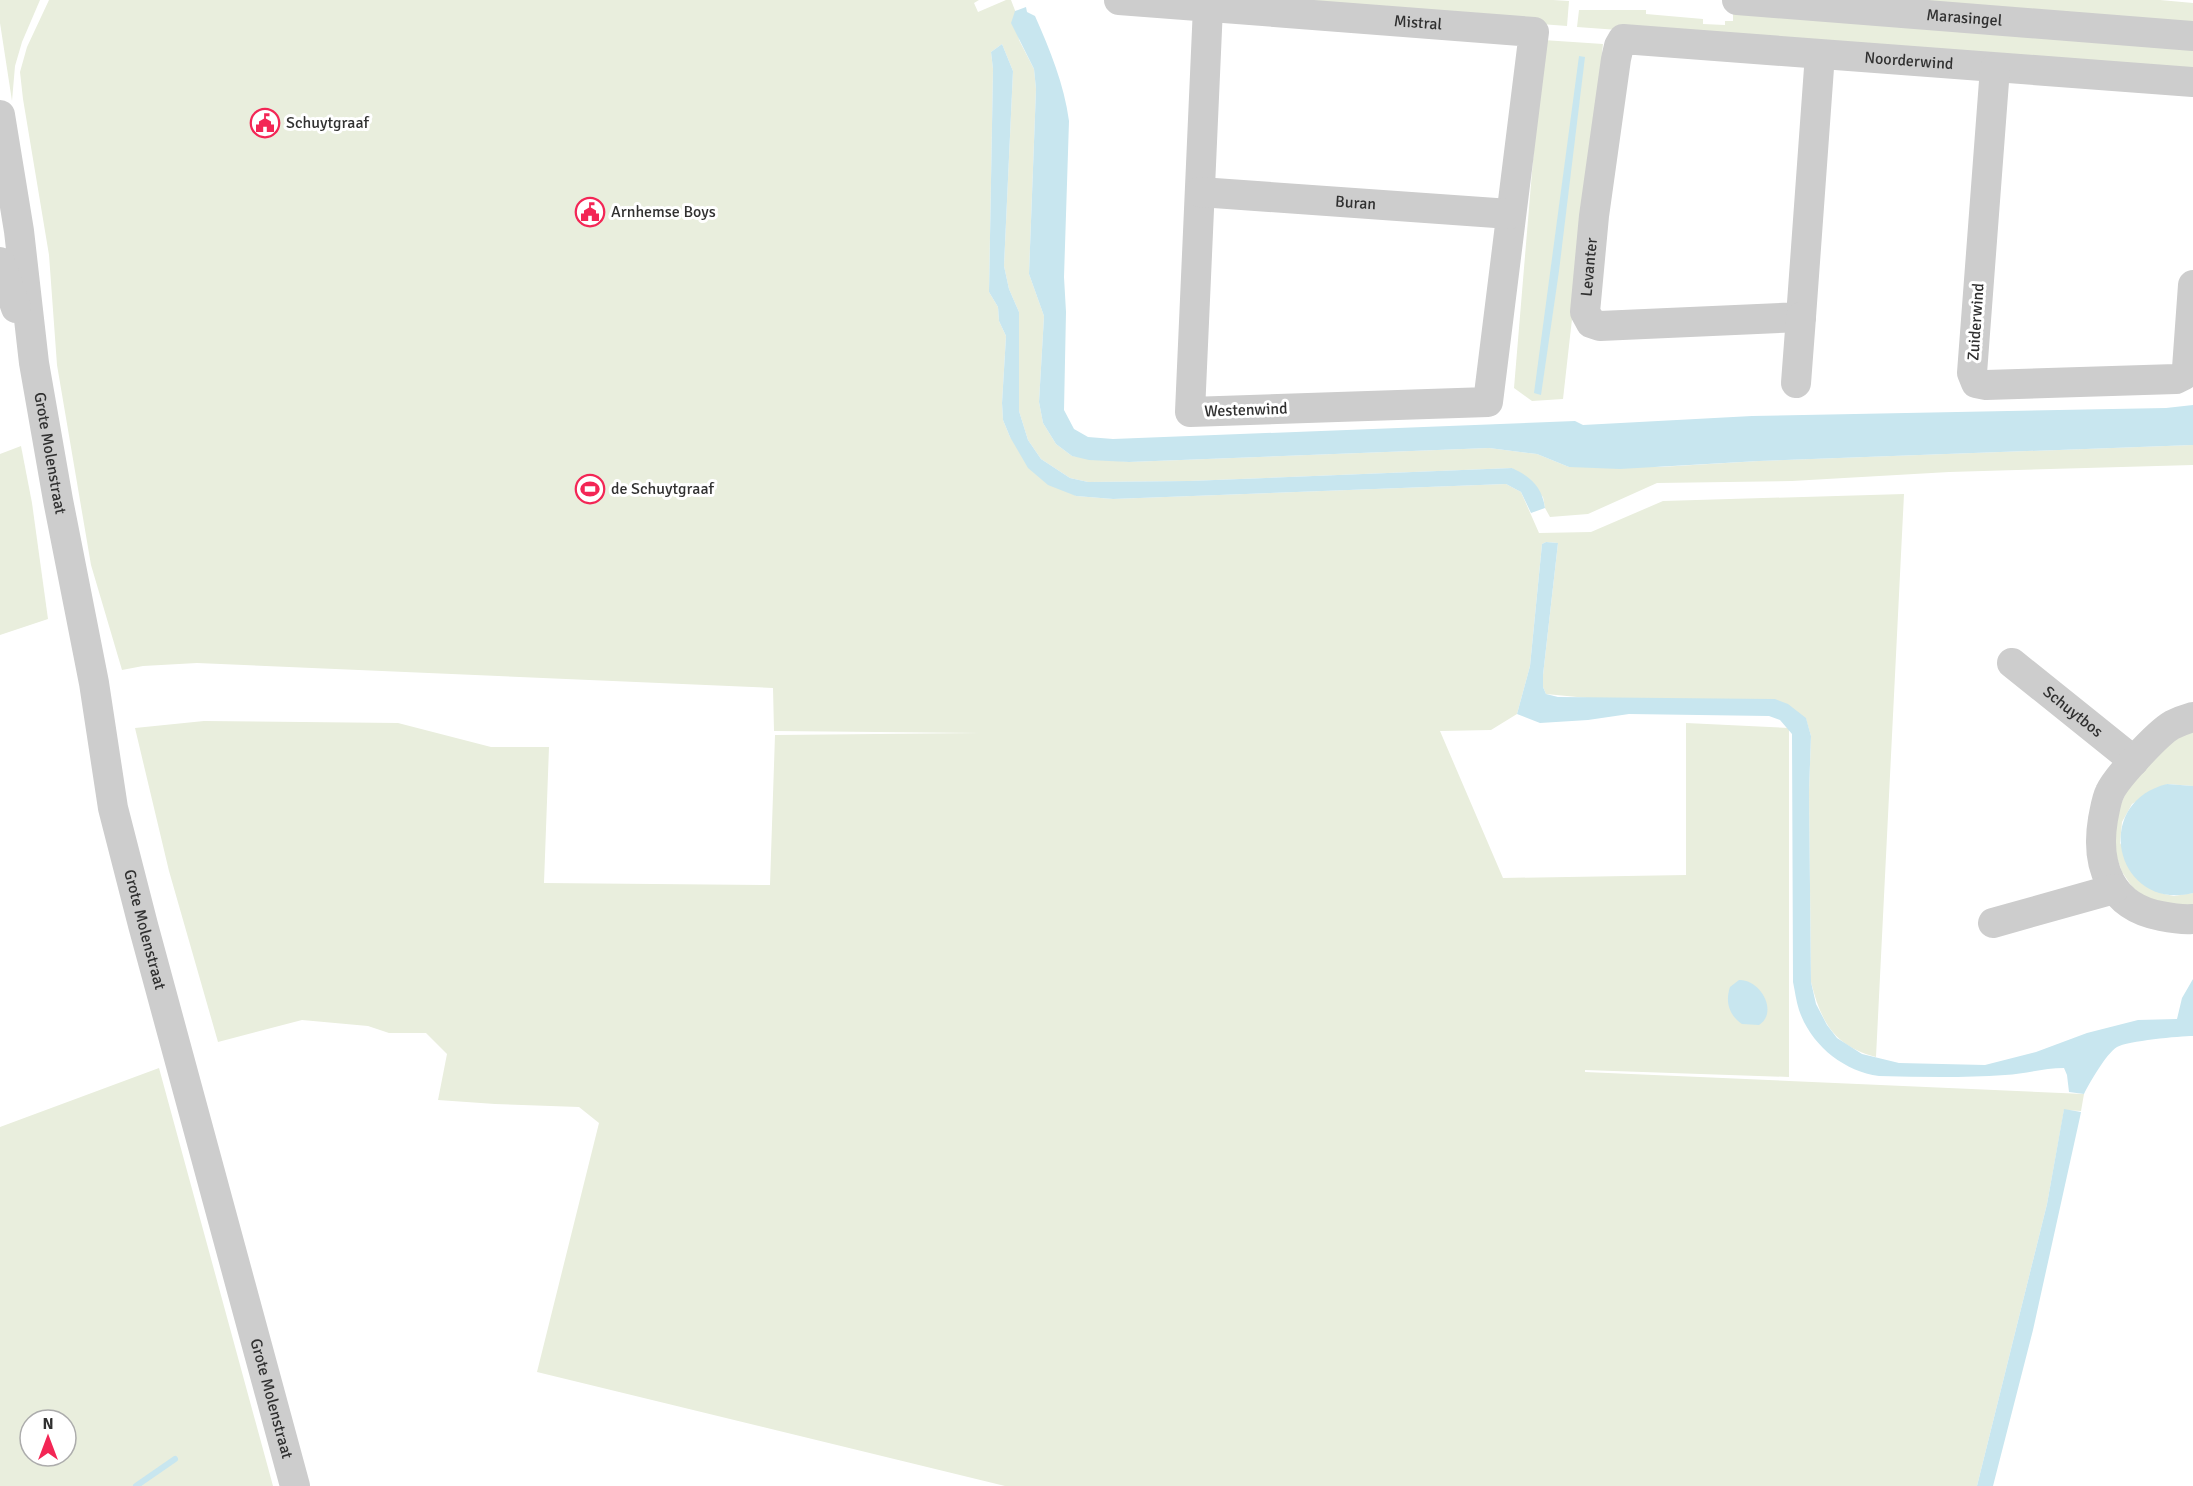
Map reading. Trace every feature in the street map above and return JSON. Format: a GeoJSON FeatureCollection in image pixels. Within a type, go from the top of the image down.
{"type":"FeatureCollection","features":[{"type":"Feature","properties":{"kind":"street","name":"Mistral"},"geometry":{"type":"LineString","coordinates":[[1119,0],[1209,3],[1534,32],[1510,214]]}},
{"type":"Feature","properties":{"kind":"street","name":"Marasingel"},"geometry":{"type":"LineString","coordinates":[[1737,0],[1787,2],[2193,36]]}},
{"type":"Feature","properties":{"kind":"street","name":"Westenwind"},"geometry":{"type":"LineString","coordinates":[[1209,3],[1190,412],[1488,402],[1510,214]]}},
{"type":"Feature","properties":{"kind":"street","name":"Noorderwind"},"geometry":{"type":"LineString","coordinates":[[1620,49],[1820,54],[2193,82]]}},
{"type":"Feature","properties":{"kind":"street","name":"Levanter"},"geometry":{"type":"LineString","coordinates":[[1620,49],[1591,248],[1585,312],[1591,323],[1600,326],[1801,317]]}},
{"type":"Feature","properties":{"kind":"street"},"geometry":{"type":"LineString","coordinates":[[1796,383],[1820,54]]}},
{"type":"Feature","properties":{"kind":"street","name":"Zuiderwind"},"geometry":{"type":"LineString","coordinates":[[1995,68],[1972,373],[1976,383],[1986,386],[2176,379],[2184,375],[2187,368],[2193,285]]}},
{"type":"Feature","properties":{"kind":"street","name":"Grote Molenstraat"},"geometry":{"type":"LineString","coordinates":[[0,115],[19,231],[34,363],[94,682],[113,808],[295,1486]]}},
{"type":"Feature","properties":{"kind":"street","name":"Buran"},"geometry":{"type":"LineString","coordinates":[[1200,192],[1510,214]]}},
{"type":"Feature","properties":{"kind":"street","name":"Grote Molenstraat"},"geometry":{"type":"LineString","coordinates":[[0,262],[34,363]]}},
{"type":"Feature","properties":{"kind":"street","name":"Schuytbos"},"geometry":{"type":"LineString","coordinates":[[2012,663],[2134,761]]}},
{"type":"Feature","properties":{"kind":"street"},"geometry":{"type":"LineString","coordinates":[[2193,717],[2170,726],[2134,761],[2110,791],[2101,832],[2101,851],[2105,871],[2114,889],[2129,904],[2153,915],[2193,919]]}},
{"type":"Feature","properties":{"kind":"street"},"geometry":{"type":"LineString","coordinates":[[1994,923],[2114,889]]}},
{"type":"Feature","properties":{"kind":"green space"},"geometry":{"type":"Polygon","coordinates":[[[0,0],[40,0],[22,42],[15,66],[12,101],[0,23],[0,0]]]}},
{"type":"Feature","properties":{"kind":"green space"},"geometry":{"type":"Polygon","coordinates":[[[49,0],[979,0],[974,3],[978,12],[1011,0],[1016,13],[1019,40],[1034,69],[1036,89],[1029,274],[1044,316],[1039,402],[1043,423],[1056,444],[1072,456],[1129,462],[1489,448],[1537,454],[1569,467],[1660,467],[1759,461],[2193,445],[2193,465],[1949,472],[1792,481],[1657,483],[1588,514],[1550,517],[1543,497],[1512,468],[1189,481],[1088,482],[1070,478],[1041,459],[1028,440],[1019,411],[1019,312],[1009,289],[1004,266],[1013,71],[1002,44],[991,52],[993,69],[989,292],[998,307],[999,321],[1006,336],[1003,420],[1010,437],[1076,496],[1113,499],[1506,484],[1521,492],[1539,533],[1591,532],[1663,501],[1904,494],[1876,1057],[1850,1046],[1832,1030],[1819,1009],[1811,982],[1809,792],[1811,736],[1806,719],[1546,694],[1543,687],[1543,675],[1558,543],[1546,542],[1542,544],[1530,666],[1517,714],[1491,730],[1440,731],[1503,878],[1686,875],[1686,723],[1789,728],[1789,1077],[1585,1070],[1585,1072],[2084,1094],[2081,1111],[2064,1110],[2047,1204],[1977,1486],[1005,1486],[537,1372],[599,1123],[579,1107],[438,1100],[447,1054],[426,1033],[389,1033],[368,1026],[302,1020],[218,1042],[169,871],[135,728],[204,721],[398,723],[491,747],[549,747],[544,883],[770,885],[775,735],[981,733],[774,731],[773,688],[197,663],[143,666],[122,670],[91,565],[57,365],[49,255],[20,72],[27,47],[49,0]]]}},
{"type":"Feature","properties":{"kind":"green space"},"geometry":{"type":"Polygon","coordinates":[[[1227,0],[1553,0],[1569,1],[1567,26],[1227,0]]]}},
{"type":"Feature","properties":{"kind":"green space"},"geometry":{"type":"Polygon","coordinates":[[[1879,0],[2160,0],[2193,3],[2193,23],[1879,0]]]}},
{"type":"Feature","properties":{"kind":"green space"},"geometry":{"type":"Polygon","coordinates":[[[1579,10],[1646,10],[1646,14],[1703,19],[1703,24],[1725,25],[1725,21],[1733,21],[1733,11],[2193,47],[2193,72],[1577,27],[1579,10]]]}},
{"type":"Feature","properties":{"kind":"green space"},"geometry":{"type":"Polygon","coordinates":[[[1543,40],[1603,44],[1563,399],[1532,401],[1514,388],[1543,40]]]}},
{"type":"Feature","properties":{"kind":"green space"},"geometry":{"type":"Polygon","coordinates":[[[21,446],[32,503],[48,619],[0,635],[0,454],[21,446]]]}},
{"type":"Feature","properties":{"kind":"green space"},"geometry":{"type":"Polygon","coordinates":[[[2193,729],[2193,786],[2167,784],[2132,804],[2122,822],[2120,843],[2145,886],[2174,896],[2193,893],[2193,907],[2155,904],[2133,888],[2122,872],[2116,855],[2114,833],[2119,809],[2129,785],[2170,742],[2193,729]]]}},
{"type":"Feature","properties":{"kind":"green space"},"geometry":{"type":"Polygon","coordinates":[[[159,1068],[273,1486],[0,1486],[0,1127],[159,1068]]]}},
{"type":"Feature","properties":{"kind":"water"},"geometry":{"type":"Polygon","coordinates":[[[1026,7],[1027,12],[1035,16],[1051,54],[1064,94],[1069,121],[1064,277],[1066,312],[1064,410],[1074,429],[1088,437],[1113,439],[1575,421],[1583,425],[1752,416],[2166,408],[2193,405],[2193,445],[1759,461],[1620,469],[1569,467],[1537,454],[1489,448],[1129,462],[1089,460],[1072,456],[1056,444],[1043,423],[1039,402],[1044,316],[1029,274],[1036,89],[1034,69],[1011,23],[1015,11],[1026,7]]]}},
{"type":"Feature","properties":{"kind":"water"},"geometry":{"type":"Polygon","coordinates":[[[1002,44],[1013,71],[1004,266],[1009,289],[1019,312],[1019,411],[1028,440],[1041,459],[1070,478],[1088,482],[1189,481],[1512,468],[1525,475],[1538,488],[1545,508],[1531,513],[1521,492],[1506,484],[1113,499],[1076,496],[1048,485],[1028,468],[1003,420],[1006,336],[999,321],[998,307],[989,292],[993,69],[991,52],[1002,44]]]}},
{"type":"Feature","properties":{"kind":"water"},"geometry":{"type":"Polygon","coordinates":[[[1579,56],[1585,57],[1559,271],[1541,395],[1534,393],[1579,56]]]}},
{"type":"Feature","properties":{"kind":"water"},"geometry":{"type":"Polygon","coordinates":[[[1558,543],[1543,675],[1543,687],[1546,694],[1558,697],[1775,699],[1788,704],[1806,718],[1811,736],[1809,792],[1811,982],[1816,1004],[1837,1038],[1862,1054],[1899,1063],[1985,1065],[2036,1052],[2087,1033],[2138,1020],[2177,1019],[2182,998],[2193,979],[2193,1036],[2142,1041],[2117,1047],[2103,1062],[2084,1094],[2069,1092],[2064,1068],[1989,1076],[1879,1076],[1853,1068],[1830,1054],[1820,1045],[1804,1023],[1793,982],[1792,734],[1780,720],[1769,716],[1629,714],[1588,720],[1540,723],[1517,714],[1530,666],[1542,544],[1558,543]]]}},
{"type":"Feature","properties":{"kind":"water"},"geometry":{"type":"Polygon","coordinates":[[[2167,784],[2193,786],[2193,893],[2167,895],[2146,887],[2131,872],[2122,853],[2121,832],[2128,812],[2143,795],[2167,784]]]}},
{"type":"Feature","properties":{"kind":"water"},"geometry":{"type":"Polygon","coordinates":[[[1739,980],[1754,985],[1764,997],[1767,1012],[1765,1019],[1759,1025],[1742,1024],[1731,1012],[1728,1003],[1730,987],[1739,980]]]}},
{"type":"Feature","properties":{"kind":"water"},"geometry":{"type":"Polygon","coordinates":[[[2064,1109],[2081,1112],[2033,1330],[1993,1486],[1977,1486],[2047,1204],[2064,1109]]]}},
{"type":"Feature","properties":{"kind":"waterway"},"geometry":{"type":"LineString","coordinates":[[136,1486],[175,1459]]}},
{"type":"Feature","properties":{"kind":"place","name":"Schuytgraaf"},"geometry":{"type":"Point","coordinates":[265,123]}},
{"type":"Feature","properties":{"kind":"place","name":"Arnhemse Boys"},"geometry":{"type":"Point","coordinates":[590,212]}},
{"type":"Feature","properties":{"kind":"place","name":"de Schuytgraaf"},"geometry":{"type":"Point","coordinates":[590,489]}}]}
